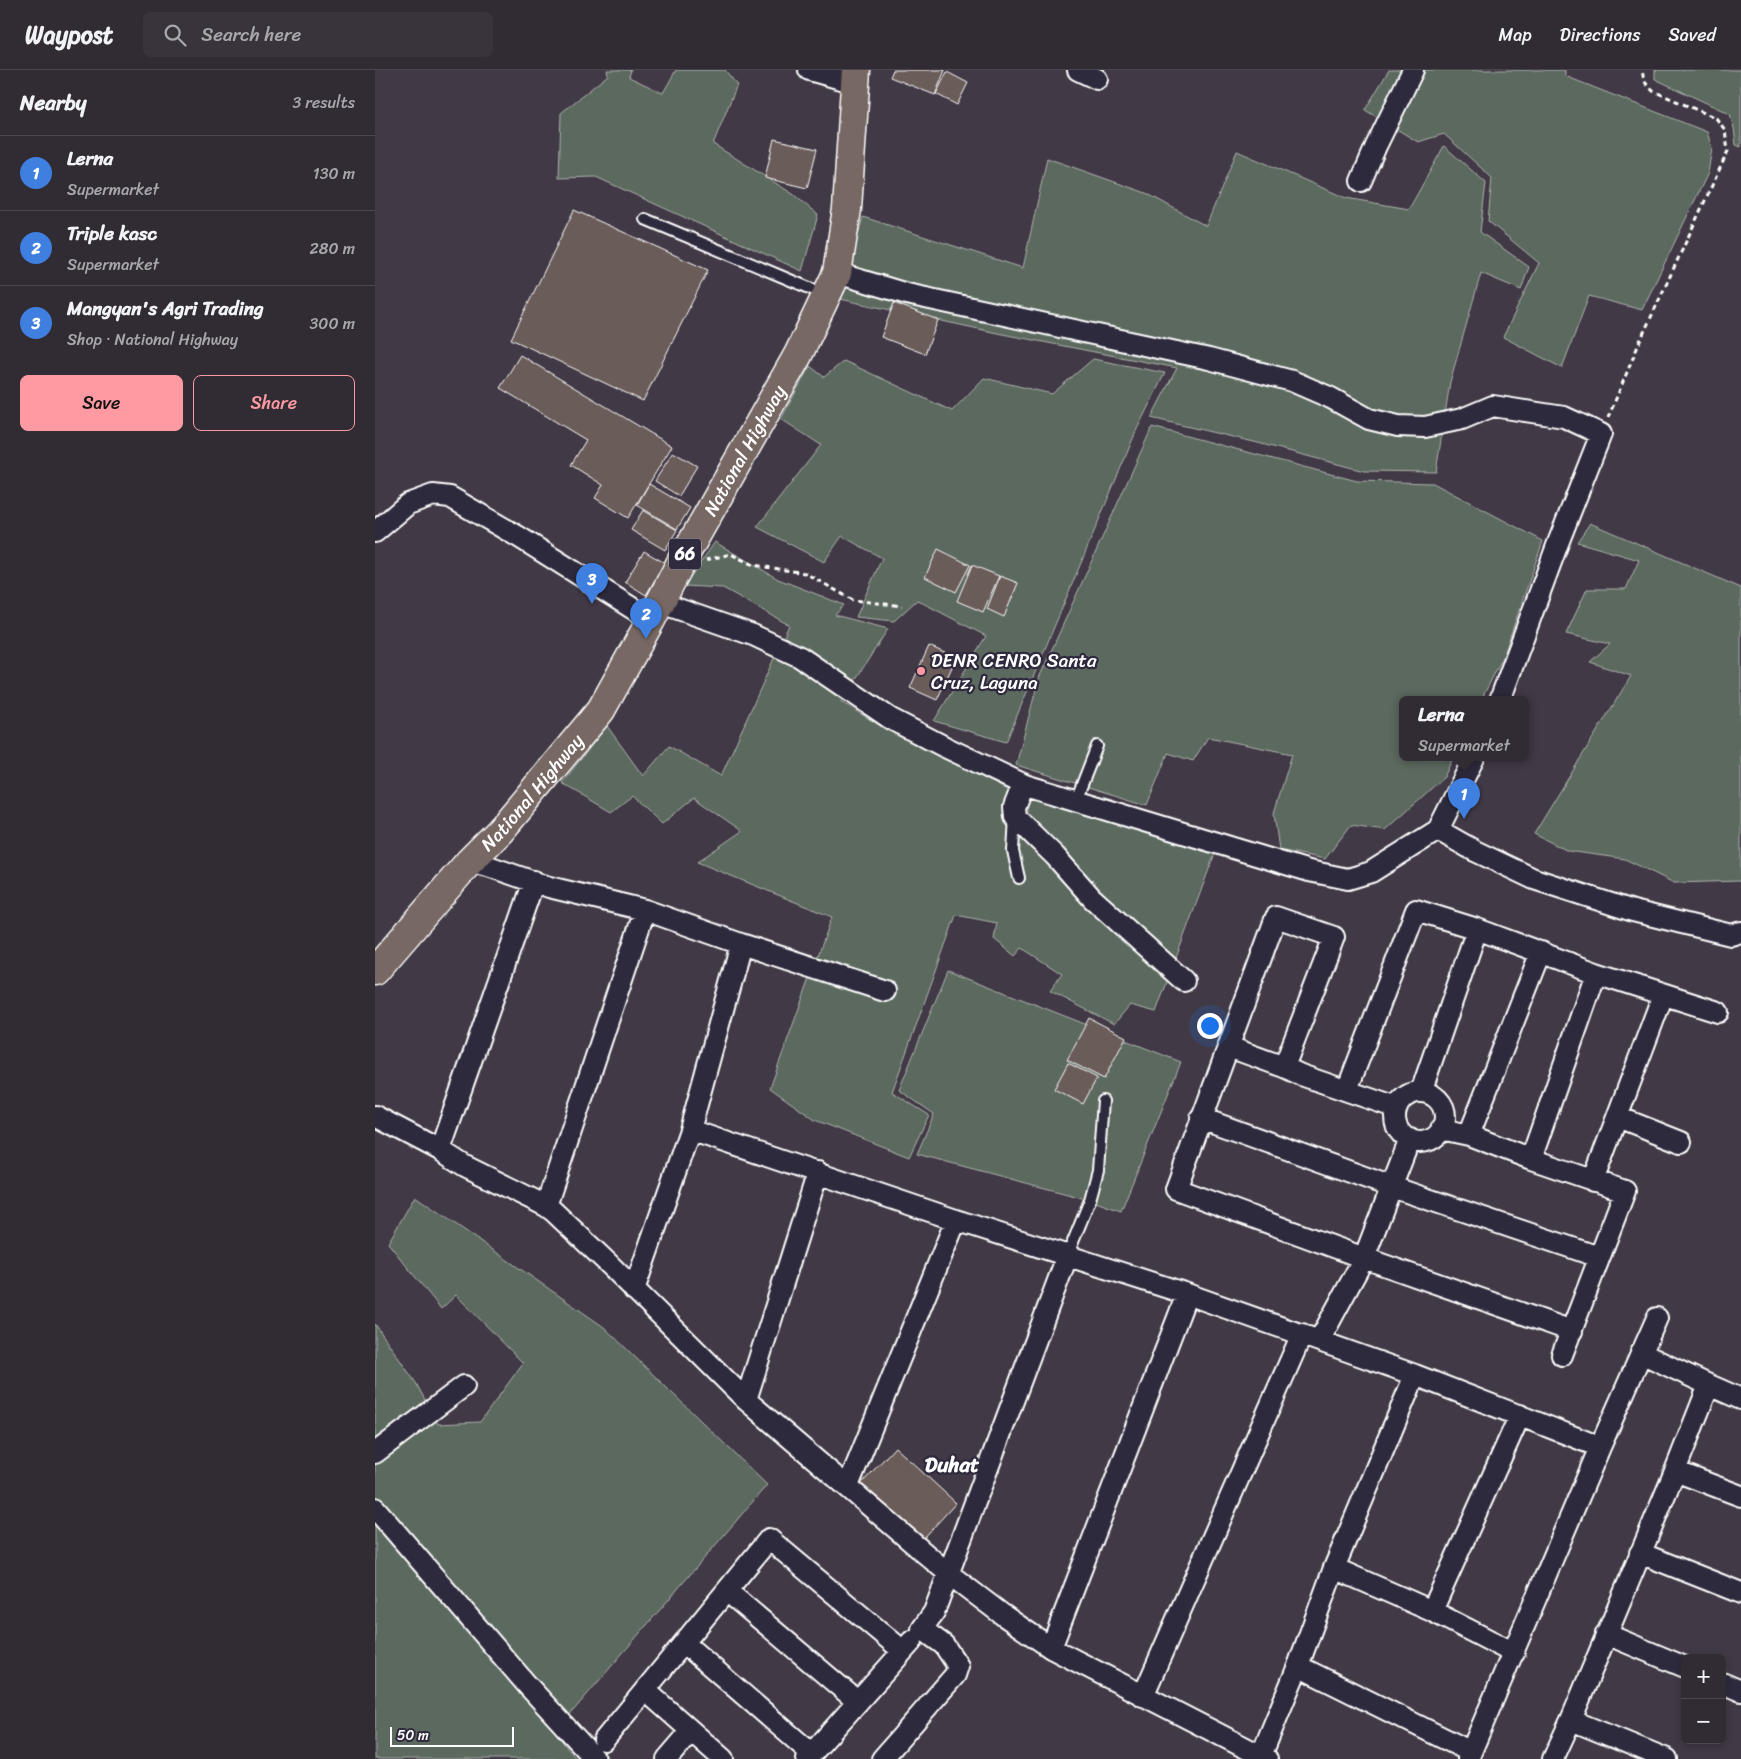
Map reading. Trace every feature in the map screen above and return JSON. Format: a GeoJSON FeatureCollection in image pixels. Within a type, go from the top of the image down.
{"type":"FeatureCollection","features":[{"type":"Feature","properties":{"kind":"main road","name":"National Highway"},"geometry":{"type":"LineString","coordinates":[[375,971],[469,862],[500,831],[601,710],[681,562],[798,354],[831,284],[847,209],[856,77]]}},
{"type":"Feature","properties":{"kind":"street"},"geometry":{"type":"LineString","coordinates":[[809,70],[856,77]]}},
{"type":"Feature","properties":{"kind":"street"},"geometry":{"type":"LineString","coordinates":[[1078,70],[1097,79]]}},
{"type":"Feature","properties":{"kind":"street"},"geometry":{"type":"LineString","coordinates":[[1361,181],[1375,146],[1413,70]]}},
{"type":"Feature","properties":{"kind":"street"},"geometry":{"type":"LineString","coordinates":[[831,284],[907,294],[1209,359],[1292,381],[1331,398],[1369,419],[1398,426],[1425,427],[1462,419],[1493,406],[1564,417],[1601,434],[1501,696]]}},
{"type":"Feature","properties":{"kind":"street"},"geometry":{"type":"LineString","coordinates":[[375,532],[408,504],[433,495],[450,497],[519,537],[656,611],[753,635],[800,656],[891,719],[945,748],[1023,784],[1309,871],[1348,879],[1371,872],[1438,830],[1472,761]]}},
{"type":"Feature","properties":{"kind":"street"},"geometry":{"type":"LineString","coordinates":[[1023,784],[1014,807],[1015,818],[1055,856],[1091,898],[1185,981]]}},
{"type":"Feature","properties":{"kind":"street"},"geometry":{"type":"LineString","coordinates":[[1438,830],[1475,851],[1534,879],[1633,911],[1731,935],[1741,932]]}},
{"type":"Feature","properties":{"kind":"street"},"geometry":{"type":"LineString","coordinates":[[469,862],[488,866],[549,887],[645,910],[741,944],[885,991]]}},
{"type":"Feature","properties":{"kind":"street"},"geometry":{"type":"LineString","coordinates":[[440,1150],[534,881]]}},
{"type":"Feature","properties":{"kind":"street"},"geometry":{"type":"LineString","coordinates":[[547,1206],[645,910]]}},
{"type":"Feature","properties":{"kind":"street"},"geometry":{"type":"LineString","coordinates":[[1347,1090],[1417,910],[1477,928],[1596,973],[1719,1012]]}},
{"type":"Feature","properties":{"kind":"street"},"geometry":{"type":"LineString","coordinates":[[1284,1067],[1334,936],[1276,917],[1176,1189],[1572,1331]]}},
{"type":"Feature","properties":{"kind":"street"},"geometry":{"type":"LineString","coordinates":[[1421,1092],[1477,928]]}},
{"type":"Feature","properties":{"kind":"street"},"geometry":{"type":"LineString","coordinates":[[634,1290],[690,1130],[741,944]]}},
{"type":"Feature","properties":{"kind":"street"},"geometry":{"type":"LineString","coordinates":[[1469,1134],[1541,952]]}},
{"type":"Feature","properties":{"kind":"street"},"geometry":{"type":"LineString","coordinates":[[1531,1159],[1596,973]]}},
{"type":"Feature","properties":{"kind":"street"},"geometry":{"type":"LineString","coordinates":[[1593,1181],[1663,995]]}},
{"type":"Feature","properties":{"kind":"street"},"geometry":{"type":"LineString","coordinates":[[1229,1047],[1301,1075],[1397,1108]]}},
{"type":"Feature","properties":{"kind":"street"},"geometry":{"type":"LineString","coordinates":[[1421,1092],[1434,1096],[1443,1106],[1445,1120],[1441,1129],[1434,1137],[1421,1142],[1410,1140],[1401,1133],[1396,1120],[1397,1108],[1407,1096],[1421,1092]]}},
{"type":"Feature","properties":{"kind":"street"},"geometry":{"type":"LineString","coordinates":[[375,1116],[440,1150],[465,1166],[547,1206],[611,1265],[746,1400],[949,1574],[1003,1615],[1051,1648],[1265,1758],[1334,1568],[1415,1375]]}},
{"type":"Feature","properties":{"kind":"street"},"geometry":{"type":"LineString","coordinates":[[1617,1116],[1681,1142]]}},
{"type":"Feature","properties":{"kind":"street"},"geometry":{"type":"LineString","coordinates":[[1201,1118],[1392,1187],[1599,1257]]}},
{"type":"Feature","properties":{"kind":"street"},"geometry":{"type":"LineString","coordinates":[[1441,1129],[1469,1134],[1531,1159],[1625,1191],[1562,1355]]}},
{"type":"Feature","properties":{"kind":"street"},"geometry":{"type":"LineString","coordinates":[[690,1130],[956,1220],[1187,1294],[1415,1375],[1600,1447]]}},
{"type":"Feature","properties":{"kind":"street"},"geometry":{"type":"LineString","coordinates":[[1143,1696],[1310,1338],[1364,1258],[1410,1140]]}},
{"type":"Feature","properties":{"kind":"street"},"geometry":{"type":"LineString","coordinates":[[746,1400],[818,1172]]}},
{"type":"Feature","properties":{"kind":"street"},"geometry":{"type":"LineString","coordinates":[[848,1486],[956,1220]]}},
{"type":"Feature","properties":{"kind":"street"},"geometry":{"type":"LineString","coordinates":[[684,1643],[810,1756],[922,1629],[934,1612],[1067,1254]]}},
{"type":"Feature","properties":{"kind":"street"},"geometry":{"type":"LineString","coordinates":[[1051,1648],[1187,1294]]}},
{"type":"Feature","properties":{"kind":"street"},"geometry":{"type":"LineString","coordinates":[[1299,1666],[1470,1756],[1600,1447],[1657,1318]]}},
{"type":"Feature","properties":{"kind":"street"},"geometry":{"type":"LineString","coordinates":[[1641,1353],[1709,1386],[1741,1399]]}},
{"type":"Feature","properties":{"kind":"street"},"geometry":{"type":"LineString","coordinates":[[375,1453],[464,1386]]}},
{"type":"Feature","properties":{"kind":"street"},"geometry":{"type":"LineString","coordinates":[[1553,1759],[1571,1720],[1709,1386]]}},
{"type":"Feature","properties":{"kind":"street"},"geometry":{"type":"LineString","coordinates":[[1432,1611],[1520,1415]]}},
{"type":"Feature","properties":{"kind":"street"},"geometry":{"type":"LineString","coordinates":[[1675,1471],[1741,1496]]}},
{"type":"Feature","properties":{"kind":"street"},"geometry":{"type":"LineString","coordinates":[[375,1508],[529,1687],[595,1759]]}},
{"type":"Feature","properties":{"kind":"street"},"geometry":{"type":"LineString","coordinates":[[604,1740],[769,1539],[903,1651]]}},
{"type":"Feature","properties":{"kind":"street"},"geometry":{"type":"LineString","coordinates":[[1640,1552],[1741,1593]]}},
{"type":"Feature","properties":{"kind":"street"},"geometry":{"type":"LineString","coordinates":[[1334,1568],[1432,1611],[1514,1653]]}},
{"type":"Feature","properties":{"kind":"street"},"geometry":{"type":"LineString","coordinates":[[727,1590],[858,1702]]}},
{"type":"Feature","properties":{"kind":"street"},"geometry":{"type":"LineString","coordinates":[[882,1759],[955,1675],[958,1666],[944,1645],[922,1629]]}},
{"type":"Feature","properties":{"kind":"street"},"geometry":{"type":"LineString","coordinates":[[1606,1634],[1681,1665]]}},
{"type":"Feature","properties":{"kind":"street"},"geometry":{"type":"LineString","coordinates":[[1726,1685],[1741,1691]]}},
{"type":"Feature","properties":{"kind":"street"},"geometry":{"type":"LineString","coordinates":[[645,1690],[723,1759]]}},
{"type":"Feature","properties":{"kind":"street"},"geometry":{"type":"LineString","coordinates":[[1571,1720],[1667,1759]]}},
{"type":"Feature","properties":{"kind":"street"},"geometry":{"type":"LineString","coordinates":[[667,1759],[691,1731]]}},
{"type":"Feature","properties":{"kind":"lane"},"geometry":{"type":"LineString","coordinates":[[645,218],[831,284]]}},
{"type":"Feature","properties":{"kind":"lane"},"geometry":{"type":"LineString","coordinates":[[1076,800],[1097,746]]}},
{"type":"Feature","properties":{"kind":"lane"},"geometry":{"type":"LineString","coordinates":[[1015,818],[1013,851],[1019,878]]}},
{"type":"Feature","properties":{"kind":"lane"},"geometry":{"type":"LineString","coordinates":[[1067,1254],[1090,1200],[1098,1170],[1103,1101]]}},
{"type":"Feature","properties":{"kind":"path"},"geometry":{"type":"LineString","coordinates":[[1601,434],[1640,341],[1727,151],[1725,130],[1716,118],[1653,91],[1644,81],[1642,70]]}},
{"type":"Feature","properties":{"kind":"path"},"geometry":{"type":"LineString","coordinates":[[681,562],[708,560],[731,554],[753,566],[805,574],[853,600],[902,606]]}},
{"type":"Feature","properties":{"kind":"green space"},"geometry":{"type":"Polygon","coordinates":[[[607,70],[631,70],[629,77],[663,93],[676,70],[725,70],[737,85],[713,144],[793,194],[818,215],[802,271],[596,177],[559,178],[561,113],[608,75],[607,70]]]}},
{"type":"Feature","properties":{"kind":"green space"},"geometry":{"type":"Polygon","coordinates":[[[1389,70],[1565,70],[1565,76],[1707,132],[1712,148],[1708,173],[1642,310],[1589,296],[1562,368],[1503,337],[1539,263],[1488,221],[1492,178],[1444,134],[1418,142],[1365,110],[1389,70]]]}},
{"type":"Feature","properties":{"kind":"green space"},"geometry":{"type":"Polygon","coordinates":[[[1655,70],[1741,70],[1741,147],[1736,145],[1730,114],[1655,79],[1655,70]]]}},
{"type":"Feature","properties":{"kind":"green space"},"geometry":{"type":"Polygon","coordinates":[[[1444,146],[1486,183],[1480,232],[1529,267],[1521,290],[1481,273],[1450,382],[1436,472],[1364,471],[1254,442],[1151,418],[1177,368],[1002,334],[840,299],[863,217],[1023,268],[1047,158],[1146,193],[1206,226],[1237,151],[1346,198],[1409,209],[1444,146]]]}},
{"type":"Feature","properties":{"kind":"green space"},"geometry":{"type":"Polygon","coordinates":[[[1093,359],[1165,373],[1137,429],[1006,742],[934,721],[986,636],[917,600],[894,621],[856,617],[882,558],[842,536],[824,562],[757,527],[821,445],[781,419],[810,366],[824,377],[844,361],[952,411],[984,378],[1052,394],[1093,359]]]}},
{"type":"Feature","properties":{"kind":"green space"},"geometry":{"type":"Polygon","coordinates":[[[1152,427],[1357,481],[1433,483],[1543,541],[1503,657],[1483,696],[1399,696],[1399,761],[1452,761],[1444,777],[1385,830],[1351,825],[1325,859],[1279,850],[1274,813],[1292,754],[1208,737],[1193,761],[1168,753],[1147,805],[1016,765],[1039,678],[1152,427]]]}},
{"type":"Feature","properties":{"kind":"green space"},"geometry":{"type":"Polygon","coordinates":[[[1590,523],[1741,588],[1741,887],[1740,881],[1674,883],[1625,859],[1568,851],[1534,834],[1631,676],[1590,662],[1610,644],[1566,634],[1587,589],[1626,589],[1639,560],[1577,542],[1590,523]]]}},
{"type":"Feature","properties":{"kind":"green space"},"geometry":{"type":"Polygon","coordinates":[[[715,542],[778,579],[844,605],[835,615],[888,629],[841,702],[881,726],[1007,790],[1215,853],[1156,1012],[1130,1005],[1114,1024],[1050,991],[1062,974],[1022,948],[1015,956],[994,939],[997,923],[956,915],[892,1092],[929,1115],[909,1157],[815,1120],[770,1088],[832,917],[697,862],[742,831],[694,798],[662,824],[632,796],[611,812],[562,783],[607,726],[643,776],[669,746],[721,776],[789,625],[723,588],[684,586],[715,542]]]}},
{"type":"Feature","properties":{"kind":"green space"},"geometry":{"type":"Polygon","coordinates":[[[948,970],[1181,1062],[1121,1211],[1090,1200],[917,1154],[934,1114],[899,1090],[948,970]]]}},
{"type":"Feature","properties":{"kind":"green space"},"geometry":{"type":"Polygon","coordinates":[[[415,1196],[604,1327],[767,1485],[555,1732],[576,1759],[375,1759],[375,1324],[416,1383],[438,1424],[480,1422],[523,1363],[456,1295],[441,1309],[388,1243],[415,1196]]]}},
{"type":"Feature","properties":{"kind":"building"},"geometry":{"type":"Polygon","coordinates":[[[893,70],[945,70],[935,95],[890,77],[893,70]]]}},
{"type":"Feature","properties":{"kind":"building"},"geometry":{"type":"Polygon","coordinates":[[[947,72],[968,83],[957,105],[936,94],[947,72]]]}},
{"type":"Feature","properties":{"kind":"building"},"geometry":{"type":"Polygon","coordinates":[[[774,139],[817,149],[807,188],[765,178],[774,139]]]}},
{"type":"Feature","properties":{"kind":"building"},"geometry":{"type":"Polygon","coordinates":[[[574,210],[708,270],[643,401],[511,339],[574,210]]]}},
{"type":"Feature","properties":{"kind":"building"},"geometry":{"type":"Polygon","coordinates":[[[894,303],[938,320],[925,354],[881,337],[894,303]]]}},
{"type":"Feature","properties":{"kind":"building"},"geometry":{"type":"Polygon","coordinates":[[[520,355],[672,446],[628,518],[595,498],[603,485],[571,465],[586,440],[500,388],[520,355]]]}},
{"type":"Feature","properties":{"kind":"building"},"geometry":{"type":"Polygon","coordinates":[[[673,452],[697,466],[679,496],[655,481],[673,452]]]}},
{"type":"Feature","properties":{"kind":"building"},"geometry":{"type":"Polygon","coordinates":[[[649,484],[690,508],[677,529],[637,505],[649,484]]]}},
{"type":"Feature","properties":{"kind":"building"},"geometry":{"type":"Polygon","coordinates":[[[643,510],[677,530],[665,550],[631,530],[643,510]]]}},
{"type":"Feature","properties":{"kind":"building"},"geometry":{"type":"Polygon","coordinates":[[[938,549],[970,565],[956,592],[925,577],[938,549]]]}},
{"type":"Feature","properties":{"kind":"building"},"geometry":{"type":"Polygon","coordinates":[[[644,551],[665,563],[646,595],[625,582],[644,551]]]}},
{"type":"Feature","properties":{"kind":"building"},"geometry":{"type":"Polygon","coordinates":[[[972,565],[999,576],[983,612],[957,601],[972,565]]]}},
{"type":"Feature","properties":{"kind":"building"},"geometry":{"type":"Polygon","coordinates":[[[1000,576],[1018,583],[1004,617],[987,609],[1000,576]]]}},
{"type":"Feature","properties":{"kind":"building"},"geometry":{"type":"Polygon","coordinates":[[[929,646],[956,658],[937,700],[910,688],[929,646]]]}},
{"type":"Feature","properties":{"kind":"building"},"geometry":{"type":"Polygon","coordinates":[[[1089,1018],[1126,1037],[1104,1079],[1067,1060],[1089,1018]]]}},
{"type":"Feature","properties":{"kind":"building"},"geometry":{"type":"Polygon","coordinates":[[[1068,1063],[1097,1078],[1083,1104],[1054,1089],[1068,1063]]]}},
{"type":"Feature","properties":{"kind":"building"},"geometry":{"type":"Polygon","coordinates":[[[895,1447],[956,1503],[922,1540],[861,1484],[895,1447]]]}},
{"type":"Feature","properties":{"kind":"place","name":"Mangyan's Agri Trading"},"geometry":{"type":"Point","coordinates":[592,604]}},
{"type":"Feature","properties":{"kind":"place","name":"Triple kasc"},"geometry":{"type":"Point","coordinates":[646,639]}},
{"type":"Feature","properties":{"kind":"place","name":"DENR CENRO Santa Cruz, Laguna"},"geometry":{"type":"Point","coordinates":[921,671]}},
{"type":"Feature","properties":{"kind":"place","name":"Lerna"},"geometry":{"type":"Point","coordinates":[1464,819]}},
{"type":"Feature","properties":{"kind":"district","name":"Duhat"},"geometry":{"type":"Point","coordinates":[952,1465]}}]}
